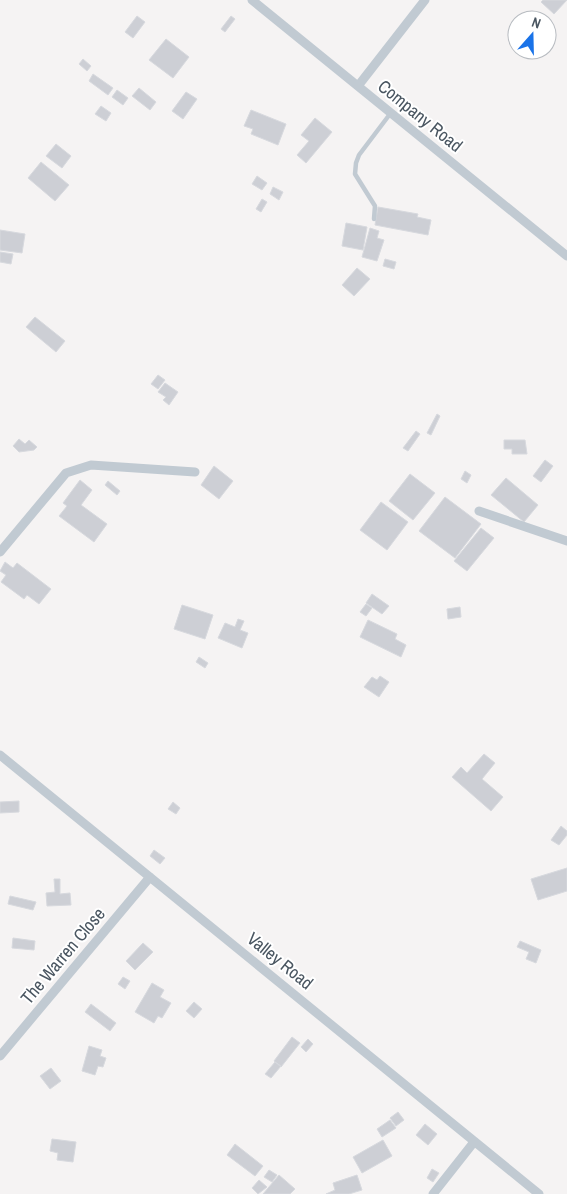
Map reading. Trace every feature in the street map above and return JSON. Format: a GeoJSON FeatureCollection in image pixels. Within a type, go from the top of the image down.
{"type":"FeatureCollection","features":[{"type":"Feature","properties":{"kind":"street","name":"Company Road"},"geometry":{"type":"LineString","coordinates":[[252,0],[567,256]]}},
{"type":"Feature","properties":{"kind":"street"},"geometry":{"type":"LineString","coordinates":[[358,86],[425,0]]}},
{"type":"Feature","properties":{"kind":"street"},"geometry":{"type":"LineString","coordinates":[[0,552],[66,473],[79,467],[91,464],[195,472]]}},
{"type":"Feature","properties":{"kind":"street"},"geometry":{"type":"LineString","coordinates":[[479,511],[567,541]]}},
{"type":"Feature","properties":{"kind":"street","name":"Valley Road"},"geometry":{"type":"LineString","coordinates":[[0,755],[539,1194]]}},
{"type":"Feature","properties":{"kind":"street","name":"The Warren Close"},"geometry":{"type":"LineString","coordinates":[[0,1056],[150,877]]}},
{"type":"Feature","properties":{"kind":"street"},"geometry":{"type":"LineString","coordinates":[[433,1194],[474,1142]]}},
{"type":"Feature","properties":{"kind":"lane"},"geometry":{"type":"LineString","coordinates":[[374,219],[375,206],[356,174],[356,164],[359,155],[390,114]]}},
{"type":"Feature","properties":{"kind":"building"},"geometry":{"type":"Polygon","coordinates":[[[543,0],[567,0],[557,11],[550,10],[541,2],[543,0]]]}},
{"type":"Feature","properties":{"kind":"building"},"geometry":{"type":"Polygon","coordinates":[[[137,16],[145,22],[133,38],[125,32],[137,16]]]}},
{"type":"Feature","properties":{"kind":"building"},"geometry":{"type":"Polygon","coordinates":[[[231,16],[235,19],[225,32],[221,29],[231,16]]]}},
{"type":"Feature","properties":{"kind":"building"},"geometry":{"type":"Polygon","coordinates":[[[166,39],[189,57],[173,78],[149,60],[166,39]]]}},
{"type":"Feature","properties":{"kind":"building"},"geometry":{"type":"Polygon","coordinates":[[[83,59],[91,66],[87,71],[79,64],[83,59]]]}},
{"type":"Feature","properties":{"kind":"building"},"geometry":{"type":"Polygon","coordinates":[[[93,74],[113,88],[108,95],[89,81],[93,74]]]}},
{"type":"Feature","properties":{"kind":"building"},"geometry":{"type":"Polygon","coordinates":[[[139,88],[156,102],[150,110],[132,96],[139,88]]]}},
{"type":"Feature","properties":{"kind":"building"},"geometry":{"type":"Polygon","coordinates":[[[117,90],[128,98],[123,105],[112,97],[117,90]]]}},
{"type":"Feature","properties":{"kind":"building"},"geometry":{"type":"Polygon","coordinates":[[[186,92],[197,99],[183,119],[172,111],[186,92]]]}},
{"type":"Feature","properties":{"kind":"building"},"geometry":{"type":"Polygon","coordinates":[[[101,106],[111,113],[106,121],[95,114],[101,106]]]}},
{"type":"Feature","properties":{"kind":"building"},"geometry":{"type":"Polygon","coordinates":[[[251,110],[286,124],[278,145],[251,134],[253,129],[244,126],[251,110]]]}},
{"type":"Feature","properties":{"kind":"building"},"geometry":{"type":"Polygon","coordinates":[[[315,118],[332,132],[306,163],[297,155],[309,141],[301,135],[315,118]]]}},
{"type":"Feature","properties":{"kind":"building"},"geometry":{"type":"Polygon","coordinates":[[[56,144],[71,156],[62,168],[46,156],[56,144]]]}},
{"type":"Feature","properties":{"kind":"building"},"geometry":{"type":"Polygon","coordinates":[[[41,162],[69,185],[55,201],[28,178],[41,162]]]}},
{"type":"Feature","properties":{"kind":"building"},"geometry":{"type":"Polygon","coordinates":[[[257,176],[267,183],[262,190],[252,184],[257,176]]]}},
{"type":"Feature","properties":{"kind":"building"},"geometry":{"type":"Polygon","coordinates":[[[273,187],[283,192],[279,200],[270,194],[273,187]]]}},
{"type":"Feature","properties":{"kind":"building"},"geometry":{"type":"Polygon","coordinates":[[[262,199],[267,202],[261,212],[256,209],[262,199]]]}},
{"type":"Feature","properties":{"kind":"building"},"geometry":{"type":"Polygon","coordinates":[[[378,207],[418,214],[417,217],[431,220],[428,235],[375,225],[378,207]]]}},
{"type":"Feature","properties":{"kind":"building"},"geometry":{"type":"Polygon","coordinates":[[[346,223],[367,227],[363,250],[342,246],[346,223]]]}},
{"type":"Feature","properties":{"kind":"building"},"geometry":{"type":"Polygon","coordinates":[[[370,228],[379,231],[377,238],[384,240],[377,261],[362,257],[370,228]]]}},
{"type":"Feature","properties":{"kind":"building"},"geometry":{"type":"Polygon","coordinates":[[[0,230],[25,234],[22,253],[0,250],[0,230]]]}},
{"type":"Feature","properties":{"kind":"building"},"geometry":{"type":"Polygon","coordinates":[[[0,252],[13,254],[11,264],[0,262],[0,252]]]}},
{"type":"Feature","properties":{"kind":"building"},"geometry":{"type":"Polygon","coordinates":[[[385,259],[396,262],[394,269],[383,266],[385,259]]]}},
{"type":"Feature","properties":{"kind":"building"},"geometry":{"type":"Polygon","coordinates":[[[357,268],[370,279],[354,296],[342,285],[357,268]]]}},
{"type":"Feature","properties":{"kind":"building"},"geometry":{"type":"Polygon","coordinates":[[[35,317],[65,341],[56,352],[26,327],[35,317]]]}},
{"type":"Feature","properties":{"kind":"building"},"geometry":{"type":"Polygon","coordinates":[[[158,375],[165,380],[158,389],[151,384],[158,375]]]}},
{"type":"Feature","properties":{"kind":"building"},"geometry":{"type":"Polygon","coordinates":[[[165,383],[178,392],[169,405],[163,400],[166,397],[158,392],[165,383]]]}},
{"type":"Feature","properties":{"kind":"building"},"geometry":{"type":"Polygon","coordinates":[[[437,414],[440,416],[431,435],[427,433],[437,414]]]}},
{"type":"Feature","properties":{"kind":"building"},"geometry":{"type":"Polygon","coordinates":[[[416,431],[420,434],[408,451],[403,448],[416,431]]]}},
{"type":"Feature","properties":{"kind":"building"},"geometry":{"type":"Polygon","coordinates":[[[19,439],[25,444],[29,440],[37,447],[34,450],[19,452],[13,446],[19,439]]]}},
{"type":"Feature","properties":{"kind":"building"},"geometry":{"type":"Polygon","coordinates":[[[504,440],[525,440],[527,454],[512,454],[512,449],[504,449],[504,440]]]}},
{"type":"Feature","properties":{"kind":"building"},"geometry":{"type":"Polygon","coordinates":[[[545,460],[553,466],[541,482],[533,476],[545,460]]]}},
{"type":"Feature","properties":{"kind":"building"},"geometry":{"type":"Polygon","coordinates":[[[214,466],[233,481],[219,499],[201,485],[214,466]]]}},
{"type":"Feature","properties":{"kind":"building"},"geometry":{"type":"Polygon","coordinates":[[[465,471],[471,475],[467,483],[461,479],[465,471]]]}},
{"type":"Feature","properties":{"kind":"building"},"geometry":{"type":"Polygon","coordinates":[[[410,474],[435,493],[413,520],[389,501],[410,474]]]}},
{"type":"Feature","properties":{"kind":"building"},"geometry":{"type":"Polygon","coordinates":[[[506,478],[538,505],[524,522],[491,495],[506,478]]]}},
{"type":"Feature","properties":{"kind":"building"},"geometry":{"type":"Polygon","coordinates":[[[80,480],[92,490],[81,505],[107,524],[94,542],[59,516],[67,506],[63,503],[80,480]]]}},
{"type":"Feature","properties":{"kind":"building"},"geometry":{"type":"Polygon","coordinates":[[[108,481],[120,491],[117,495],[105,485],[108,481]]]}},
{"type":"Feature","properties":{"kind":"building"},"geometry":{"type":"Polygon","coordinates":[[[445,497],[481,524],[455,558],[419,531],[445,497]]]}},
{"type":"Feature","properties":{"kind":"building"},"geometry":{"type":"Polygon","coordinates":[[[381,502],[408,522],[387,550],[360,530],[381,502]]]}},
{"type":"Feature","properties":{"kind":"building"},"geometry":{"type":"Polygon","coordinates":[[[481,528],[494,538],[467,571],[454,561],[481,528]]]}},
{"type":"Feature","properties":{"kind":"building"},"geometry":{"type":"Polygon","coordinates":[[[5,562],[13,568],[17,563],[51,589],[39,604],[27,595],[24,599],[1,582],[6,575],[0,571],[5,562]]]}},
{"type":"Feature","properties":{"kind":"building"},"geometry":{"type":"Polygon","coordinates":[[[372,594],[389,606],[382,614],[366,603],[372,594]]]}},
{"type":"Feature","properties":{"kind":"building"},"geometry":{"type":"Polygon","coordinates":[[[366,604],[372,608],[366,616],[360,612],[366,604]]]}},
{"type":"Feature","properties":{"kind":"building"},"geometry":{"type":"Polygon","coordinates":[[[182,605],[213,615],[205,639],[174,629],[182,605]]]}},
{"type":"Feature","properties":{"kind":"building"},"geometry":{"type":"Polygon","coordinates":[[[460,607],[461,617],[448,619],[447,609],[460,607]]]}},
{"type":"Feature","properties":{"kind":"building"},"geometry":{"type":"Polygon","coordinates":[[[238,619],[244,621],[240,630],[248,633],[242,648],[218,638],[225,623],[235,627],[238,619]]]}},
{"type":"Feature","properties":{"kind":"building"},"geometry":{"type":"Polygon","coordinates":[[[368,620],[397,634],[395,639],[406,645],[401,657],[360,637],[368,620]]]}},
{"type":"Feature","properties":{"kind":"building"},"geometry":{"type":"Polygon","coordinates":[[[199,657],[208,663],[205,668],[196,662],[199,657]]]}},
{"type":"Feature","properties":{"kind":"building"},"geometry":{"type":"Polygon","coordinates":[[[380,676],[389,682],[379,697],[364,687],[372,677],[377,680],[380,676]]]}},
{"type":"Feature","properties":{"kind":"building"},"geometry":{"type":"Polygon","coordinates":[[[484,754],[495,763],[482,779],[503,797],[491,811],[452,777],[461,767],[467,773],[484,754]]]}},
{"type":"Feature","properties":{"kind":"building"},"geometry":{"type":"Polygon","coordinates":[[[19,801],[19,812],[0,813],[0,802],[19,801]]]}},
{"type":"Feature","properties":{"kind":"building"},"geometry":{"type":"Polygon","coordinates":[[[173,802],[180,808],[176,814],[168,809],[173,802]]]}},
{"type":"Feature","properties":{"kind":"building"},"geometry":{"type":"Polygon","coordinates":[[[561,826],[567,831],[567,835],[559,845],[551,840],[561,826]]]}},
{"type":"Feature","properties":{"kind":"building"},"geometry":{"type":"Polygon","coordinates":[[[154,850],[165,858],[160,864],[150,856],[154,850]]]}},
{"type":"Feature","properties":{"kind":"building"},"geometry":{"type":"Polygon","coordinates":[[[567,868],[567,891],[538,900],[531,879],[567,868]]]}},
{"type":"Feature","properties":{"kind":"building"},"geometry":{"type":"Polygon","coordinates":[[[54,879],[60,879],[60,894],[70,893],[71,905],[47,906],[46,893],[55,892],[54,879]]]}},
{"type":"Feature","properties":{"kind":"building"},"geometry":{"type":"Polygon","coordinates":[[[10,896],[36,902],[33,910],[8,904],[10,896]]]}},
{"type":"Feature","properties":{"kind":"building"},"geometry":{"type":"Polygon","coordinates":[[[13,938],[35,941],[34,950],[12,948],[13,938]]]}},
{"type":"Feature","properties":{"kind":"building"},"geometry":{"type":"Polygon","coordinates":[[[520,941],[541,950],[536,963],[526,959],[529,952],[517,947],[520,941]]]}},
{"type":"Feature","properties":{"kind":"building"},"geometry":{"type":"Polygon","coordinates":[[[143,943],[153,952],[135,970],[126,961],[143,943]]]}},
{"type":"Feature","properties":{"kind":"building"},"geometry":{"type":"Polygon","coordinates":[[[123,977],[130,981],[125,989],[118,984],[123,977]]]}},
{"type":"Feature","properties":{"kind":"building"},"geometry":{"type":"Polygon","coordinates":[[[152,983],[164,990],[160,997],[171,1003],[162,1018],[158,1016],[154,1023],[135,1012],[152,983]]]}},
{"type":"Feature","properties":{"kind":"building"},"geometry":{"type":"Polygon","coordinates":[[[194,1002],[202,1009],[194,1018],[186,1011],[194,1002]]]}},
{"type":"Feature","properties":{"kind":"building"},"geometry":{"type":"Polygon","coordinates":[[[91,1004],[116,1023],[110,1031],[85,1012],[91,1004]]]}},
{"type":"Feature","properties":{"kind":"building"},"geometry":{"type":"Polygon","coordinates":[[[292,1037],[300,1043],[281,1067],[274,1061],[292,1037]]]}},
{"type":"Feature","properties":{"kind":"building"},"geometry":{"type":"Polygon","coordinates":[[[308,1039],[313,1044],[306,1052],[301,1047],[308,1039]]]}},
{"type":"Feature","properties":{"kind":"building"},"geometry":{"type":"Polygon","coordinates":[[[89,1046],[102,1050],[100,1056],[106,1058],[103,1067],[98,1066],[95,1075],[82,1071],[89,1046]]]}},
{"type":"Feature","properties":{"kind":"building"},"geometry":{"type":"Polygon","coordinates":[[[275,1062],[281,1066],[271,1078],[265,1074],[275,1062]]]}},
{"type":"Feature","properties":{"kind":"building"},"geometry":{"type":"Polygon","coordinates":[[[51,1068],[61,1081],[50,1089],[40,1076],[51,1068]]]}},
{"type":"Feature","properties":{"kind":"building"},"geometry":{"type":"Polygon","coordinates":[[[398,1112],[404,1120],[396,1126],[390,1118],[398,1112]]]}},
{"type":"Feature","properties":{"kind":"building"},"geometry":{"type":"Polygon","coordinates":[[[390,1120],[396,1128],[382,1137],[377,1129],[390,1120]]]}},
{"type":"Feature","properties":{"kind":"building"},"geometry":{"type":"Polygon","coordinates":[[[425,1124],[437,1134],[428,1145],[416,1135],[425,1124]]]}},
{"type":"Feature","properties":{"kind":"building"},"geometry":{"type":"Polygon","coordinates":[[[52,1139],[76,1142],[73,1162],[57,1160],[58,1153],[50,1151],[52,1139]]]}},
{"type":"Feature","properties":{"kind":"building"},"geometry":{"type":"Polygon","coordinates":[[[383,1140],[392,1156],[362,1173],[353,1157],[383,1140]]]}},
{"type":"Feature","properties":{"kind":"building"},"geometry":{"type":"Polygon","coordinates":[[[235,1144],[263,1166],[255,1176],[227,1155],[235,1144]]]}},
{"type":"Feature","properties":{"kind":"building"},"geometry":{"type":"Polygon","coordinates":[[[432,1169],[439,1173],[433,1182],[427,1178],[432,1169]]]}},
{"type":"Feature","properties":{"kind":"building"},"geometry":{"type":"Polygon","coordinates":[[[269,1170],[277,1175],[272,1182],[264,1177],[269,1170]]]}},
{"type":"Feature","properties":{"kind":"building"},"geometry":{"type":"Polygon","coordinates":[[[279,1175],[295,1189],[290,1194],[263,1194],[279,1175]]]}},
{"type":"Feature","properties":{"kind":"building"},"geometry":{"type":"Polygon","coordinates":[[[357,1175],[362,1190],[349,1194],[326,1194],[335,1190],[333,1183],[357,1175]]]}},
{"type":"Feature","properties":{"kind":"building"},"geometry":{"type":"Polygon","coordinates":[[[259,1180],[267,1187],[258,1194],[252,1188],[259,1180]]]}}]}
